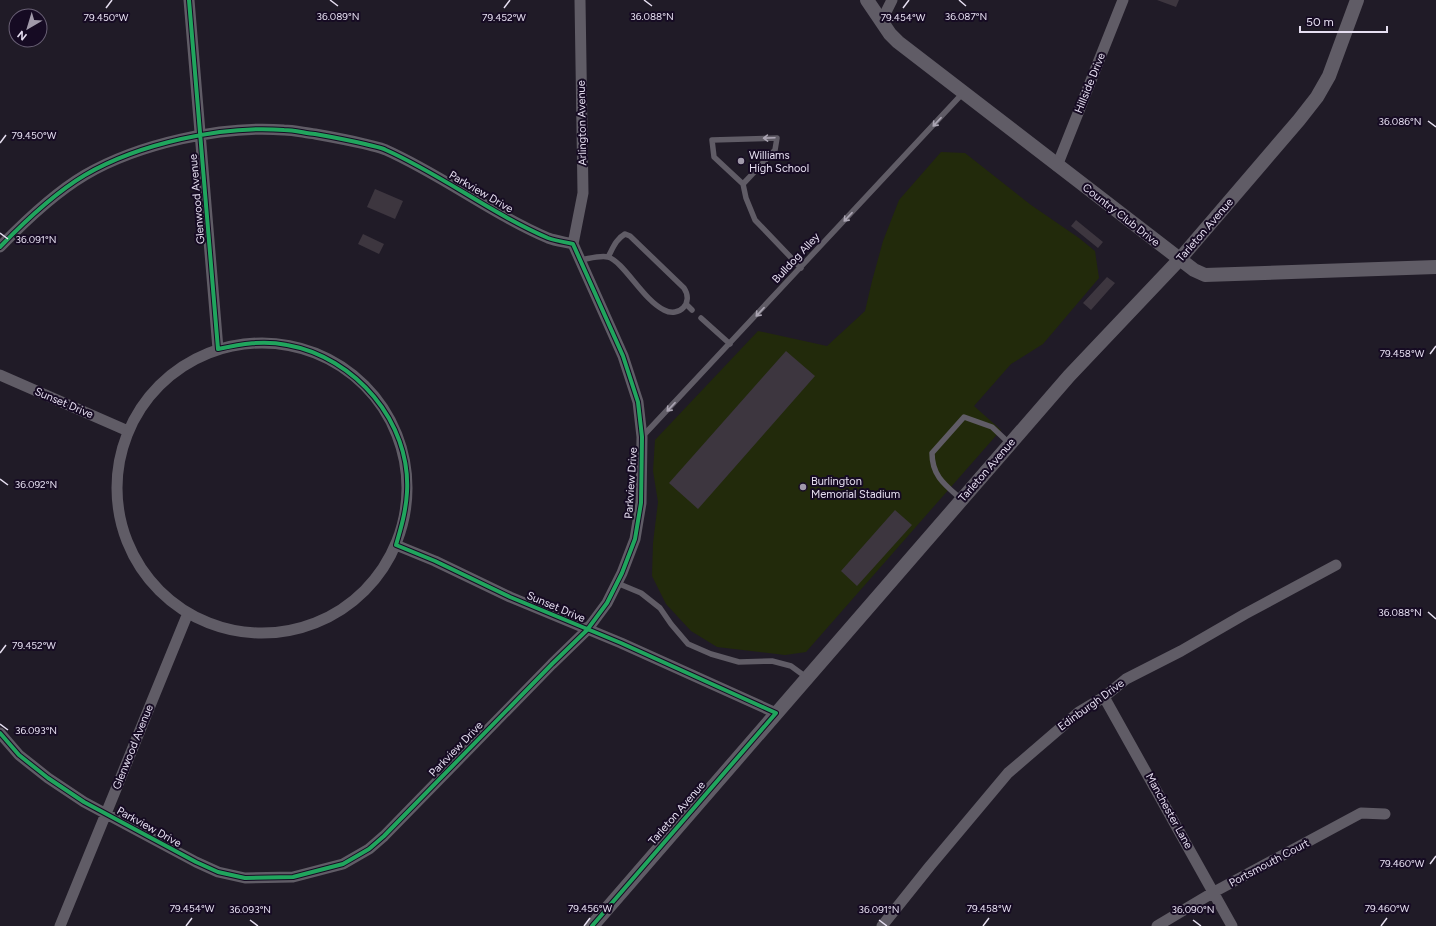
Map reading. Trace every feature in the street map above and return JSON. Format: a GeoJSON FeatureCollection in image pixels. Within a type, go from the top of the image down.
{"type":"FeatureCollection","features":[{"type":"Feature","properties":{"kind":"street","name":"Glenwood Avenue"},"geometry":{"type":"LineString","coordinates":[[189,0],[218,349]]}},
{"type":"Feature","properties":{"kind":"street","name":"Arlington Avenue"},"geometry":{"type":"LineString","coordinates":[[573,244],[583,193],[580,0]]}},
{"type":"Feature","properties":{"kind":"street","name":"Country Club Drive"},"geometry":{"type":"LineString","coordinates":[[868,0],[881,22],[898,42],[1179,260],[1194,270],[1205,275],[1436,267]]}},
{"type":"Feature","properties":{"kind":"street"},"geometry":{"type":"LineString","coordinates":[[881,22],[892,0]]}},
{"type":"Feature","properties":{"kind":"street","name":"Hillside Drive"},"geometry":{"type":"LineString","coordinates":[[1057,166],[1123,0]]}},
{"type":"Feature","properties":{"kind":"street","name":"Tarleton Avenue"},"geometry":{"type":"LineString","coordinates":[[592,926],[1068,376],[1179,260],[1299,120],[1317,97],[1329,76],[1357,0]]}},
{"type":"Feature","properties":{"kind":"street","name":"Parkview Drive"},"geometry":{"type":"LineString","coordinates":[[0,247],[19,227],[53,197],[84,175],[115,161],[151,148],[200,135],[254,129],[284,130],[347,140],[384,149],[410,162],[517,223],[550,238],[573,244],[623,356],[638,402],[642,437],[641,503],[634,539],[617,583],[607,603],[587,630],[384,836],[369,849],[343,864],[292,877],[245,878],[218,872],[196,862],[84,802],[48,778],[19,755],[0,733]]}},
{"type":"Feature","properties":{"kind":"street"},"geometry":{"type":"LineString","coordinates":[[264,342],[287,345],[302,349],[331,360],[351,373],[368,389],[385,411],[398,436],[405,463],[407,491],[404,519],[396,546],[384,567],[369,587],[355,599],[330,616],[307,626],[283,632],[246,632],[210,624],[188,613],[163,594],[152,583],[138,564],[128,544],[120,522],[117,499],[117,475],[120,452],[128,430],[143,403],[164,380],[189,362],[218,349],[240,344],[264,342]]}},
{"type":"Feature","properties":{"kind":"street","name":"Sunset Drive"},"geometry":{"type":"LineString","coordinates":[[0,375],[128,430]]}},
{"type":"Feature","properties":{"kind":"street","name":"Sunset Drive"},"geometry":{"type":"LineString","coordinates":[[396,546],[435,561],[510,597],[621,643],[776,713]]}},
{"type":"Feature","properties":{"kind":"street","name":"Edinburgh Drive"},"geometry":{"type":"LineString","coordinates":[[886,925],[930,866],[1008,772],[1079,712],[1104,697],[1126,679],[1181,651],[1245,614],[1336,565]]}},
{"type":"Feature","properties":{"kind":"street","name":"Glenwood Avenue"},"geometry":{"type":"LineString","coordinates":[[60,926],[188,613]]}},
{"type":"Feature","properties":{"kind":"street","name":"Manchester Lane"},"geometry":{"type":"LineString","coordinates":[[1104,697],[1232,926]]}},
{"type":"Feature","properties":{"kind":"street","name":"Portsmouth Court"},"geometry":{"type":"LineString","coordinates":[[1157,926],[1214,892],[1362,813],[1385,814]]}},
{"type":"Feature","properties":{"kind":"lane","name":"Bulldog Alley"},"geometry":{"type":"LineString","coordinates":[[642,437],[964,93]]}},
{"type":"Feature","properties":{"kind":"lane"},"geometry":{"type":"LineString","coordinates":[[743,184],[775,150],[777,138],[712,140],[714,157],[743,184],[746,198],[754,220],[801,268]]}},
{"type":"Feature","properties":{"kind":"lane"},"geometry":{"type":"LineString","coordinates":[[580,260],[608,257],[623,269],[650,301],[664,311],[679,311],[684,308],[688,300],[688,294],[684,288],[630,236],[625,234],[621,236],[608,257]]}},
{"type":"Feature","properties":{"kind":"lane"},"geometry":{"type":"LineString","coordinates":[[686,304],[692,310]]}},
{"type":"Feature","properties":{"kind":"lane"},"geometry":{"type":"LineString","coordinates":[[702,318],[730,344]]}},
{"type":"Feature","properties":{"kind":"lane"},"geometry":{"type":"LineString","coordinates":[[961,499],[940,481],[932,463],[932,453],[936,448],[964,417],[992,427],[1010,444]]}},
{"type":"Feature","properties":{"kind":"lane"},"geometry":{"type":"LineString","coordinates":[[617,583],[641,593],[660,608],[688,644],[711,654],[739,662],[772,661],[791,666],[806,677]]}},
{"type":"Feature","properties":{"kind":"green space","name":"Burlington Memorial Stadium"},"geometry":{"type":"Polygon","coordinates":[[[941,152],[965,153],[1031,205],[1079,238],[1095,251],[1099,278],[1043,344],[1011,364],[974,406],[1001,430],[806,652],[785,655],[717,647],[691,631],[666,604],[652,576],[653,543],[658,502],[653,471],[655,440],[758,331],[827,346],[865,311],[883,241],[899,200],[941,152]]]}},
{"type":"Feature","properties":{"kind":"building"},"geometry":{"type":"Polygon","coordinates":[[[1157,0],[1179,0],[1176,7],[1157,0]]]}},
{"type":"Feature","properties":{"kind":"building"},"geometry":{"type":"Polygon","coordinates":[[[375,189],[403,201],[395,219],[367,207],[375,189]]]}},
{"type":"Feature","properties":{"kind":"building"},"geometry":{"type":"Polygon","coordinates":[[[1076,220],[1103,242],[1098,248],[1071,226],[1076,220]]]}},
{"type":"Feature","properties":{"kind":"building"},"geometry":{"type":"Polygon","coordinates":[[[363,234],[384,244],[379,254],[358,244],[363,234]]]}},
{"type":"Feature","properties":{"kind":"building"},"geometry":{"type":"Polygon","coordinates":[[[1107,277],[1115,283],[1091,310],[1083,303],[1107,277]]]}},
{"type":"Feature","properties":{"kind":"building"},"geometry":{"type":"Polygon","coordinates":[[[786,351],[815,376],[698,509],[669,483],[786,351]]]}},
{"type":"Feature","properties":{"kind":"building"},"geometry":{"type":"Polygon","coordinates":[[[895,510],[912,525],[857,586],[841,571],[895,510]]]}},
{"type":"Feature","properties":{"kind":"cycle path"},"geometry":{"type":"LineString","coordinates":[[189,0],[218,349],[244,344],[269,343],[287,345],[312,352],[335,363],[356,378],[374,397],[389,418],[400,441],[406,466],[407,492],[403,519],[396,545],[435,561],[510,597],[621,643],[776,713],[592,926]]}},
{"type":"Feature","properties":{"kind":"cycle path"},"geometry":{"type":"LineString","coordinates":[[0,247],[40,208],[73,182],[106,164],[130,154],[181,139],[234,131],[260,129],[288,130],[334,137],[381,148],[427,171],[507,218],[548,238],[573,244],[623,356],[638,402],[642,437],[641,503],[635,539],[622,573],[607,603],[587,630],[384,836],[369,849],[343,864],[293,877],[245,878],[218,872],[196,862],[84,802],[48,778],[19,755],[0,733]]}},
{"type":"Feature","properties":{"kind":"place","name":"Williams High School"},"geometry":{"type":"Point","coordinates":[741,161]}},
{"type":"Feature","properties":{"kind":"place","name":"Burlington Memorial Stadium"},"geometry":{"type":"Point","coordinates":[803,487]}}]}
